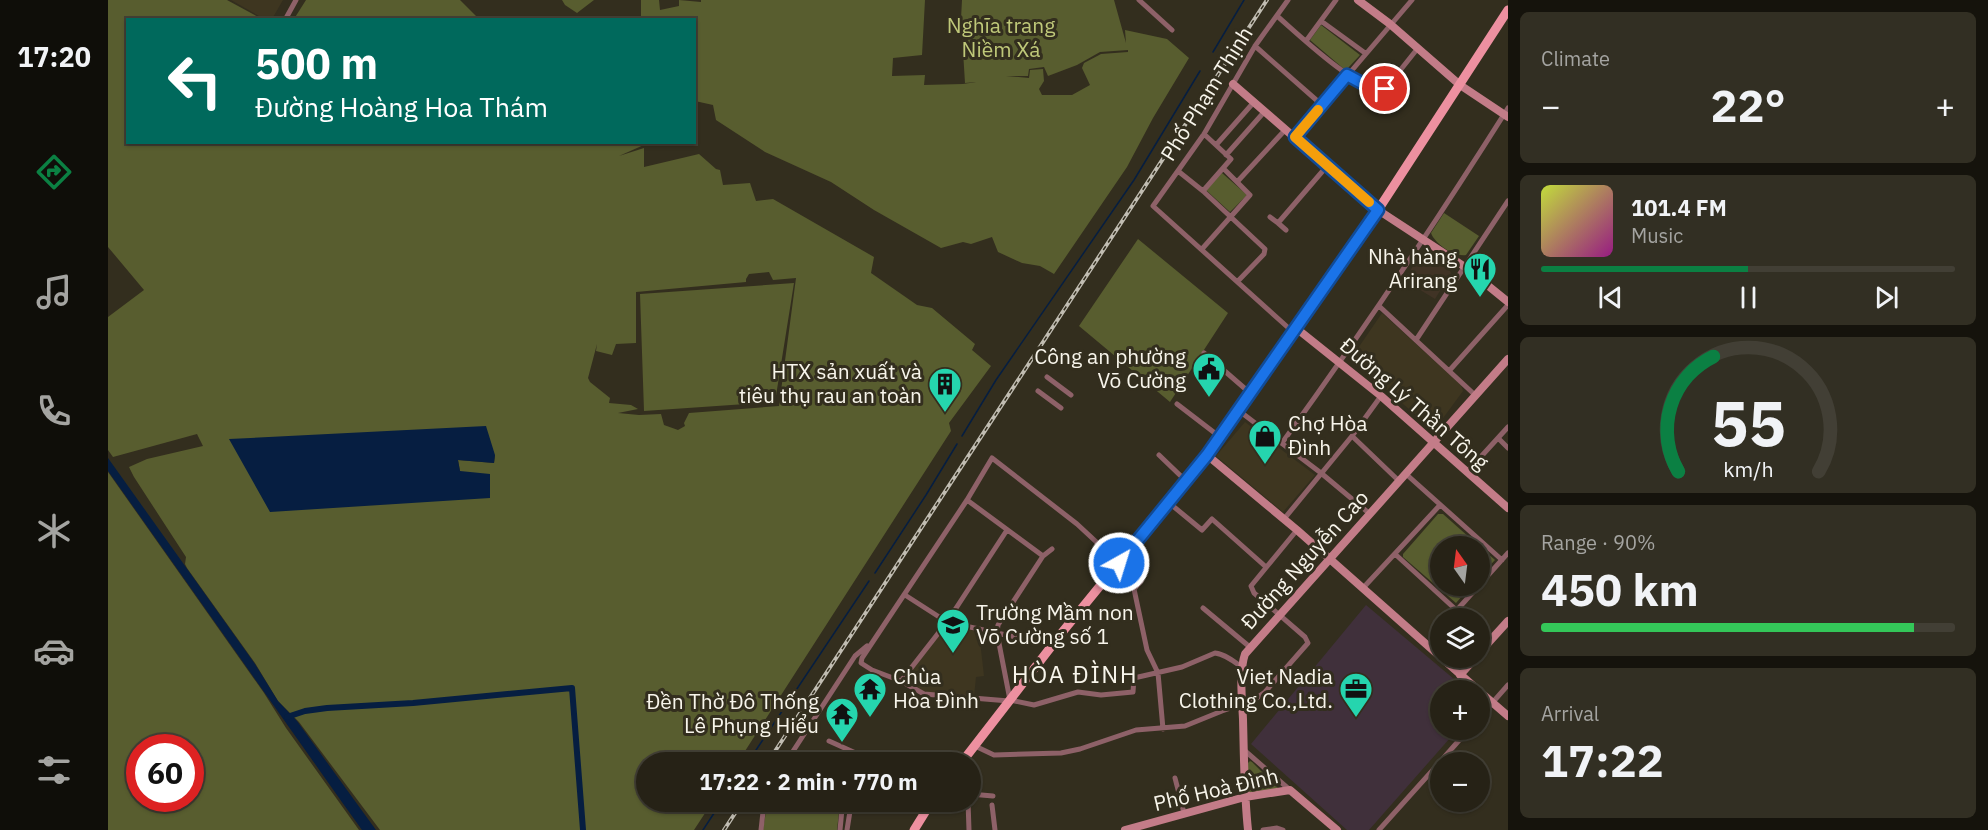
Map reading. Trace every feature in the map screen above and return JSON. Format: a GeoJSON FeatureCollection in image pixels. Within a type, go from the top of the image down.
{"type":"FeatureCollection","features":[{"type":"Feature","properties":{"kind":"main road"},"geometry":{"type":"LineString","coordinates":[[970,752],[1052,645],[1207,455],[1378,210],[1508,10]]}},
{"type":"Feature","properties":{"kind":"main road"},"geometry":{"type":"LineString","coordinates":[[914,830],[924,812]]}},
{"type":"Feature","properties":{"kind":"street"},"geometry":{"type":"LineString","coordinates":[[286,18],[296,0]]}},
{"type":"Feature","properties":{"kind":"street"},"geometry":{"type":"LineString","coordinates":[[1139,0],[1172,30]]}},
{"type":"Feature","properties":{"kind":"street","name":"Phố Phạm Thịnh"},"geometry":{"type":"LineString","coordinates":[[1153,206],[1204,134],[1255,46],[1288,0]]}},
{"type":"Feature","properties":{"kind":"street"},"geometry":{"type":"LineString","coordinates":[[1306,41],[1336,0]]}},
{"type":"Feature","properties":{"kind":"street"},"geometry":{"type":"LineString","coordinates":[[1282,443],[1341,363],[1507,113],[1460,85],[1390,24],[1358,0]]}},
{"type":"Feature","properties":{"kind":"street"},"geometry":{"type":"LineString","coordinates":[[1295,137],[1412,0]]}},
{"type":"Feature","properties":{"kind":"street"},"geometry":{"type":"LineString","coordinates":[[1277,16],[1347,75],[1369,87],[1383,90],[1418,48]]}},
{"type":"Feature","properties":{"kind":"street"},"geometry":{"type":"LineString","coordinates":[[1321,21],[1365,53]]}},
{"type":"Feature","properties":{"kind":"street"},"geometry":{"type":"LineString","coordinates":[[1255,46],[1322,105]]}},
{"type":"Feature","properties":{"kind":"street"},"geometry":{"type":"LineString","coordinates":[[1233,84],[1378,210],[1465,267],[1508,304],[1449,371]]}},
{"type":"Feature","properties":{"kind":"street"},"geometry":{"type":"LineString","coordinates":[[1216,145],[1254,102]]}},
{"type":"Feature","properties":{"kind":"street"},"geometry":{"type":"LineString","coordinates":[[1226,155],[1265,111]]}},
{"type":"Feature","properties":{"kind":"street"},"geometry":{"type":"LineString","coordinates":[[1237,182],[1286,129]]}},
{"type":"Feature","properties":{"kind":"street"},"geometry":{"type":"LineString","coordinates":[[1203,191],[1231,159],[1204,134]]}},
{"type":"Feature","properties":{"kind":"street"},"geometry":{"type":"LineString","coordinates":[[1278,223],[1327,166]]}},
{"type":"Feature","properties":{"kind":"street"},"geometry":{"type":"LineString","coordinates":[[1203,249],[1250,195],[1223,168]]}},
{"type":"Feature","properties":{"kind":"street"},"geometry":{"type":"LineString","coordinates":[[1178,171],[1264,247],[1265,251],[1238,281]]}},
{"type":"Feature","properties":{"kind":"street"},"geometry":{"type":"LineString","coordinates":[[1416,340],[1508,201]]}},
{"type":"Feature","properties":{"kind":"street","name":"Đường Lý Thần Tông"},"geometry":{"type":"LineString","coordinates":[[1153,206],[1294,330],[1341,363],[1381,396],[1508,508]]}},
{"type":"Feature","properties":{"kind":"street"},"geometry":{"type":"LineString","coordinates":[[1270,216],[1286,230]]}},
{"type":"Feature","properties":{"kind":"street"},"geometry":{"type":"LineString","coordinates":[[1379,306],[1476,395]]}},
{"type":"Feature","properties":{"kind":"street"},"geometry":{"type":"LineString","coordinates":[[1204,353],[1250,393]]}},
{"type":"Feature","properties":{"kind":"street","name":"Đường Nguyễn Cao"},"geometry":{"type":"LineString","coordinates":[[1248,830],[1242,703],[1245,654],[1508,359]]}},
{"type":"Feature","properties":{"kind":"street"},"geometry":{"type":"LineString","coordinates":[[1047,377],[1071,395]]}},
{"type":"Feature","properties":{"kind":"street"},"geometry":{"type":"LineString","coordinates":[[1038,391],[1061,408]]}},
{"type":"Feature","properties":{"kind":"street"},"geometry":{"type":"LineString","coordinates":[[1284,519],[1352,436],[1381,396]]}},
{"type":"Feature","properties":{"kind":"street"},"geometry":{"type":"LineString","coordinates":[[1177,404],[1220,437]]}},
{"type":"Feature","properties":{"kind":"street"},"geometry":{"type":"LineString","coordinates":[[1238,410],[1321,473],[1370,514]]}},
{"type":"Feature","properties":{"kind":"street"},"geometry":{"type":"LineString","coordinates":[[1467,472],[1508,427]]}},
{"type":"Feature","properties":{"kind":"street"},"geometry":{"type":"LineString","coordinates":[[1352,436],[1399,481]]}},
{"type":"Feature","properties":{"kind":"street"},"geometry":{"type":"LineString","coordinates":[[1498,438],[1508,448]]}},
{"type":"Feature","properties":{"kind":"street"},"geometry":{"type":"LineString","coordinates":[[1159,455],[1186,481]]}},
{"type":"Feature","properties":{"kind":"street"},"geometry":{"type":"LineString","coordinates":[[1207,455],[1297,530],[1466,680]]}},
{"type":"Feature","properties":{"kind":"street"},"geometry":{"type":"LineString","coordinates":[[1163,729],[1158,673],[1147,650],[1135,596],[1134,586],[1141,581],[1077,524],[992,458],[967,500],[862,658],[862,664],[924,694],[1034,705],[1078,692],[1101,695],[1134,692],[1134,678],[1158,673],[1188,664],[1215,653],[1243,668]]}},
{"type":"Feature","properties":{"kind":"street"},"geometry":{"type":"LineString","coordinates":[[1406,474],[1502,560]]}},
{"type":"Feature","properties":{"kind":"street"},"geometry":{"type":"LineString","coordinates":[[967,500],[1043,556]]}},
{"type":"Feature","properties":{"kind":"street"},"geometry":{"type":"LineString","coordinates":[[1168,502],[1202,530],[1212,519],[1266,567]]}},
{"type":"Feature","properties":{"kind":"street"},"geometry":{"type":"LineString","coordinates":[[1363,588],[1440,506]]}},
{"type":"Feature","properties":{"kind":"street"},"geometry":{"type":"LineString","coordinates":[[901,681],[947,622],[1007,530]]}},
{"type":"Feature","properties":{"kind":"street"},"geometry":{"type":"LineString","coordinates":[[975,746],[994,755],[1061,753],[1129,732],[1185,726],[1260,696],[1307,645],[1308,640],[1252,589],[1252,583],[1297,530]]}},
{"type":"Feature","properties":{"kind":"street"},"geometry":{"type":"LineString","coordinates":[[1010,701],[997,633],[998,626],[1043,556],[1052,549]]}},
{"type":"Feature","properties":{"kind":"street"},"geometry":{"type":"LineString","coordinates":[[1459,608],[1508,553]]}},
{"type":"Feature","properties":{"kind":"street"},"geometry":{"type":"LineString","coordinates":[[1395,554],[1455,608]]}},
{"type":"Feature","properties":{"kind":"street"},"geometry":{"type":"LineString","coordinates":[[905,595],[947,622],[1052,645]]}},
{"type":"Feature","properties":{"kind":"street"},"geometry":{"type":"LineString","coordinates":[[1203,608],[1251,648]]}},
{"type":"Feature","properties":{"kind":"street"},"geometry":{"type":"LineString","coordinates":[[1490,640],[1508,621]]}},
{"type":"Feature","properties":{"kind":"street"},"geometry":{"type":"LineString","coordinates":[[793,752],[855,656],[872,643]]}},
{"type":"Feature","properties":{"kind":"street"},"geometry":{"type":"LineString","coordinates":[[1460,675],[1466,668]]}},
{"type":"Feature","properties":{"kind":"street"},"geometry":{"type":"LineString","coordinates":[[1490,705],[1508,685]]}},
{"type":"Feature","properties":{"kind":"street"},"geometry":{"type":"LineString","coordinates":[[1492,703],[1508,716]]}},
{"type":"Feature","properties":{"kind":"street"},"geometry":{"type":"LineString","coordinates":[[1449,752],[1459,740]]}},
{"type":"Feature","properties":{"kind":"street"},"geometry":{"type":"LineString","coordinates":[[829,741],[854,752]]}},
{"type":"Feature","properties":{"kind":"street"},"geometry":{"type":"LineString","coordinates":[[1244,750],[1290,790]]}},
{"type":"Feature","properties":{"kind":"street"},"geometry":{"type":"LineString","coordinates":[[1379,830],[1430,773]]}},
{"type":"Feature","properties":{"kind":"street"},"geometry":{"type":"LineString","coordinates":[[1175,778],[1184,813]]}},
{"type":"Feature","properties":{"kind":"street","name":"Phố Hoà Đình"},"geometry":{"type":"LineString","coordinates":[[1125,830],[1142,828],[1184,813],[1245,797],[1290,790],[1332,828]]}},
{"type":"Feature","properties":{"kind":"street"},"geometry":{"type":"LineString","coordinates":[[981,795],[993,796]]}},
{"type":"Feature","properties":{"kind":"street"},"geometry":{"type":"LineString","coordinates":[[992,805],[995,830]]}},
{"type":"Feature","properties":{"kind":"street"},"geometry":{"type":"LineString","coordinates":[[760,830],[763,812]]}},
{"type":"Feature","properties":{"kind":"street"},"geometry":{"type":"LineString","coordinates":[[840,830],[842,812]]}},
{"type":"Feature","properties":{"kind":"street"},"geometry":{"type":"LineString","coordinates":[[847,830],[850,812]]}},
{"type":"Feature","properties":{"kind":"street"},"geometry":{"type":"LineString","coordinates":[[968,812],[969,830]]}},
{"type":"Feature","properties":{"kind":"street"},"geometry":{"type":"LineString","coordinates":[[1263,830],[1277,828],[1283,830]]}},
{"type":"Feature","properties":{"kind":"shaded area"},"geometry":{"type":"Polygon","coordinates":[[[231,0],[283,0],[273,18],[262,18],[231,0]]]}},
{"type":"Feature","properties":{"kind":"shaded area"},"geometry":{"type":"Polygon","coordinates":[[[1426,253],[1448,267],[1451,273],[1435,299],[1404,280],[1421,254],[1426,253]]]}},
{"type":"Feature","properties":{"kind":"shaded area"},"geometry":{"type":"Polygon","coordinates":[[[1382,313],[1461,385],[1463,391],[1438,425],[1430,427],[1354,362],[1352,357],[1382,313]]]}},
{"type":"Feature","properties":{"kind":"shaded area","name":"Chợ Hòa Đình"},"geometry":{"type":"Polygon","coordinates":[[[1245,422],[1315,475],[1283,512],[1216,456],[1245,422]]]}},
{"type":"Feature","properties":{"kind":"shaded area","name":"Viet Nadia Clothing Co.,Ltd."},"geometry":{"type":"Polygon","coordinates":[[[1366,605],[1430,659],[1430,668],[1441,668],[1455,680],[1430,680],[1430,740],[1448,740],[1438,752],[1430,752],[1430,761],[1369,830],[1347,830],[1251,744],[1366,605]]]}},
{"type":"Feature","properties":{"kind":"shaded area","name":"Trường Mầm non Võ Cường số 1"},"geometry":{"type":"Polygon","coordinates":[[[948,624],[979,632],[984,676],[976,677],[974,697],[925,693],[904,680],[948,624]]]}},
{"type":"Feature","properties":{"kind":"green space"},"geometry":{"type":"Polygon","coordinates":[[[108,0],[227,0],[260,18],[126,18],[126,144],[646,144],[619,156],[644,148],[644,167],[699,154],[720,170],[723,185],[750,183],[756,201],[773,199],[874,257],[871,273],[917,305],[932,308],[975,344],[972,350],[991,366],[949,423],[951,431],[744,752],[636,752],[636,812],[706,812],[694,830],[380,830],[299,722],[278,701],[255,663],[187,568],[186,557],[129,467],[147,459],[203,446],[197,434],[113,457],[108,450],[108,317],[144,290],[108,247],[108,0]],[[769,272],[749,274],[746,282],[636,292],[636,343],[616,344],[612,355],[596,351],[597,344],[588,378],[610,398],[609,403],[631,405],[638,409],[618,413],[661,414],[664,425],[678,430],[685,426],[684,423],[689,413],[779,406],[796,278],[773,280],[769,272]],[[229,439],[460,471],[458,460],[494,463],[495,455],[229,439]]]}},
{"type":"Feature","properties":{"kind":"green space"},"geometry":{"type":"Polygon","coordinates":[[[306,0],[460,0],[478,18],[295,18],[306,0]]]}},
{"type":"Feature","properties":{"kind":"green space"},"geometry":{"type":"Polygon","coordinates":[[[562,0],[594,0],[577,13],[565,5],[562,0]]]}},
{"type":"Feature","properties":{"kind":"green space","name":"Nghĩa trang Niềm Xá"},"geometry":{"type":"Polygon","coordinates":[[[641,0],[659,0],[660,10],[679,6],[679,0],[701,2],[701,0],[925,0],[922,55],[893,58],[892,76],[925,75],[924,85],[963,84],[976,82],[965,83],[962,0],[1114,0],[1126,43],[1125,30],[1167,39],[1189,58],[1127,167],[1054,274],[1040,266],[1022,263],[998,252],[992,237],[971,244],[963,242],[941,248],[874,210],[831,182],[765,152],[716,120],[713,105],[696,101],[696,18],[641,18],[641,0]],[[1128,50],[1100,52],[1077,65],[1048,76],[1044,67],[1029,69],[1028,76],[1006,76],[1029,78],[1030,70],[1043,69],[1044,81],[1039,89],[1042,95],[1072,95],[1090,85],[1082,68],[1084,63],[1101,54],[1128,52],[1128,50]]]}},
{"type":"Feature","properties":{"kind":"green space"},"geometry":{"type":"Polygon","coordinates":[[[1321,25],[1360,55],[1348,68],[1344,69],[1310,40],[1321,25]]]}},
{"type":"Feature","properties":{"kind":"green space"},"geometry":{"type":"Polygon","coordinates":[[[1222,173],[1247,195],[1230,212],[1206,190],[1222,173]]]}},
{"type":"Feature","properties":{"kind":"green space"},"geometry":{"type":"Polygon","coordinates":[[[1444,213],[1479,236],[1466,255],[1451,252],[1433,237],[1431,233],[1444,213]]]}},
{"type":"Feature","properties":{"kind":"green space"},"geometry":{"type":"Polygon","coordinates":[[[1138,239],[1228,313],[1170,402],[1079,326],[1138,239]]]}},
{"type":"Feature","properties":{"kind":"green space"},"geometry":{"type":"Polygon","coordinates":[[[794,283],[775,402],[644,411],[640,294],[794,283]]]}},
{"type":"Feature","properties":{"kind":"green space"},"geometry":{"type":"Polygon","coordinates":[[[108,472],[264,693],[286,728],[359,830],[108,830],[108,472]]]}},
{"type":"Feature","properties":{"kind":"green space"},"geometry":{"type":"Polygon","coordinates":[[[1438,514],[1443,514],[1468,536],[1430,536],[1430,580],[1403,557],[1403,554],[1438,514]]]}},
{"type":"Feature","properties":{"kind":"green space"},"geometry":{"type":"Polygon","coordinates":[[[1490,556],[1495,560],[1490,565],[1490,556]]]}},
{"type":"Feature","properties":{"kind":"green space"},"geometry":{"type":"Polygon","coordinates":[[[1448,596],[1462,596],[1456,603],[1448,596]]]}},
{"type":"Feature","properties":{"kind":"green space"},"geometry":{"type":"Polygon","coordinates":[[[1250,761],[1279,789],[1248,793],[1248,763],[1250,761]]]}},
{"type":"Feature","properties":{"kind":"green space"},"geometry":{"type":"Polygon","coordinates":[[[766,812],[839,812],[837,830],[763,830],[766,812]]]}},
{"type":"Feature","properties":{"kind":"water"},"geometry":{"type":"Polygon","coordinates":[[[486,426],[495,455],[494,463],[458,460],[460,471],[490,474],[490,498],[270,512],[229,439],[486,426]]]}},
{"type":"Feature","properties":{"kind":"water"},"geometry":{"type":"Polygon","coordinates":[[[108,458],[255,664],[278,701],[297,721],[376,830],[362,830],[108,471],[108,458]]]}},
{"type":"Feature","properties":{"kind":"waterway"},"geometry":{"type":"LineString","coordinates":[[1213,52],[1244,0]]}},
{"type":"Feature","properties":{"kind":"waterway"},"geometry":{"type":"LineString","coordinates":[[962,436],[996,380],[1134,180],[1200,71]]}},
{"type":"Feature","properties":{"kind":"waterway"},"geometry":{"type":"LineString","coordinates":[[875,573],[957,444]]}},
{"type":"Feature","properties":{"kind":"waterway"},"geometry":{"type":"LineString","coordinates":[[755,752],[869,581]]}},
{"type":"Feature","properties":{"kind":"waterway"},"geometry":{"type":"LineString","coordinates":[[287,717],[305,711],[327,708],[413,703],[572,688],[583,830]]}},
{"type":"Feature","properties":{"kind":"waterway"},"geometry":{"type":"LineString","coordinates":[[703,830],[715,812]]}},
{"type":"Feature","properties":{"kind":"railway"},"geometry":{"type":"LineString","coordinates":[[775,752],[1267,0]]}},
{"type":"Feature","properties":{"kind":"railway"},"geometry":{"type":"LineString","coordinates":[[724,830],[736,812]]}},
{"type":"Feature","properties":{"kind":"slow traffic"},"geometry":{"type":"LineString","coordinates":[[1318,110],[1295,137],[1369,202]]}},
{"type":"Feature","properties":{"kind":"place","name":"Nhà hàng Arirang"},"geometry":{"type":"Point","coordinates":[1480,298]}},
{"type":"Feature","properties":{"kind":"place","name":"Công an phường Võ Cường"},"geometry":{"type":"Point","coordinates":[1209,398]}},
{"type":"Feature","properties":{"kind":"place","name":"HTX sản xuất và tiêu thụ rau an toàn"},"geometry":{"type":"Point","coordinates":[945,413]}},
{"type":"Feature","properties":{"kind":"place","name":"Chợ Hòa Đình"},"geometry":{"type":"Point","coordinates":[1265,465]}},
{"type":"Feature","properties":{"kind":"place","name":"Trường Mầm non Võ Cường số 1"},"geometry":{"type":"Point","coordinates":[953,654]}},
{"type":"Feature","properties":{"kind":"place","name":"Chùa Hòa Đình"},"geometry":{"type":"Point","coordinates":[870,718]}},
{"type":"Feature","properties":{"kind":"place","name":"Viet Nadia Clothing Co.,Ltd."},"geometry":{"type":"Point","coordinates":[1356,718]}},
{"type":"Feature","properties":{"kind":"place","name":"Đền Thờ Đô Thống Lê Phụng Hiểu"},"geometry":{"type":"Point","coordinates":[842,743]}},
{"type":"Feature","properties":{"kind":"district","name":"HÒA ĐÌNH"},"geometry":{"type":"Point","coordinates":[1075,675]}},
{"type":"Feature","properties":{"kind":"route"},"geometry":{"type":"LineString","coordinates":[[1119,563],[1207,455],[1378,210],[1295,137],[1347,75],[1373,89],[1385,89]]}}]}
